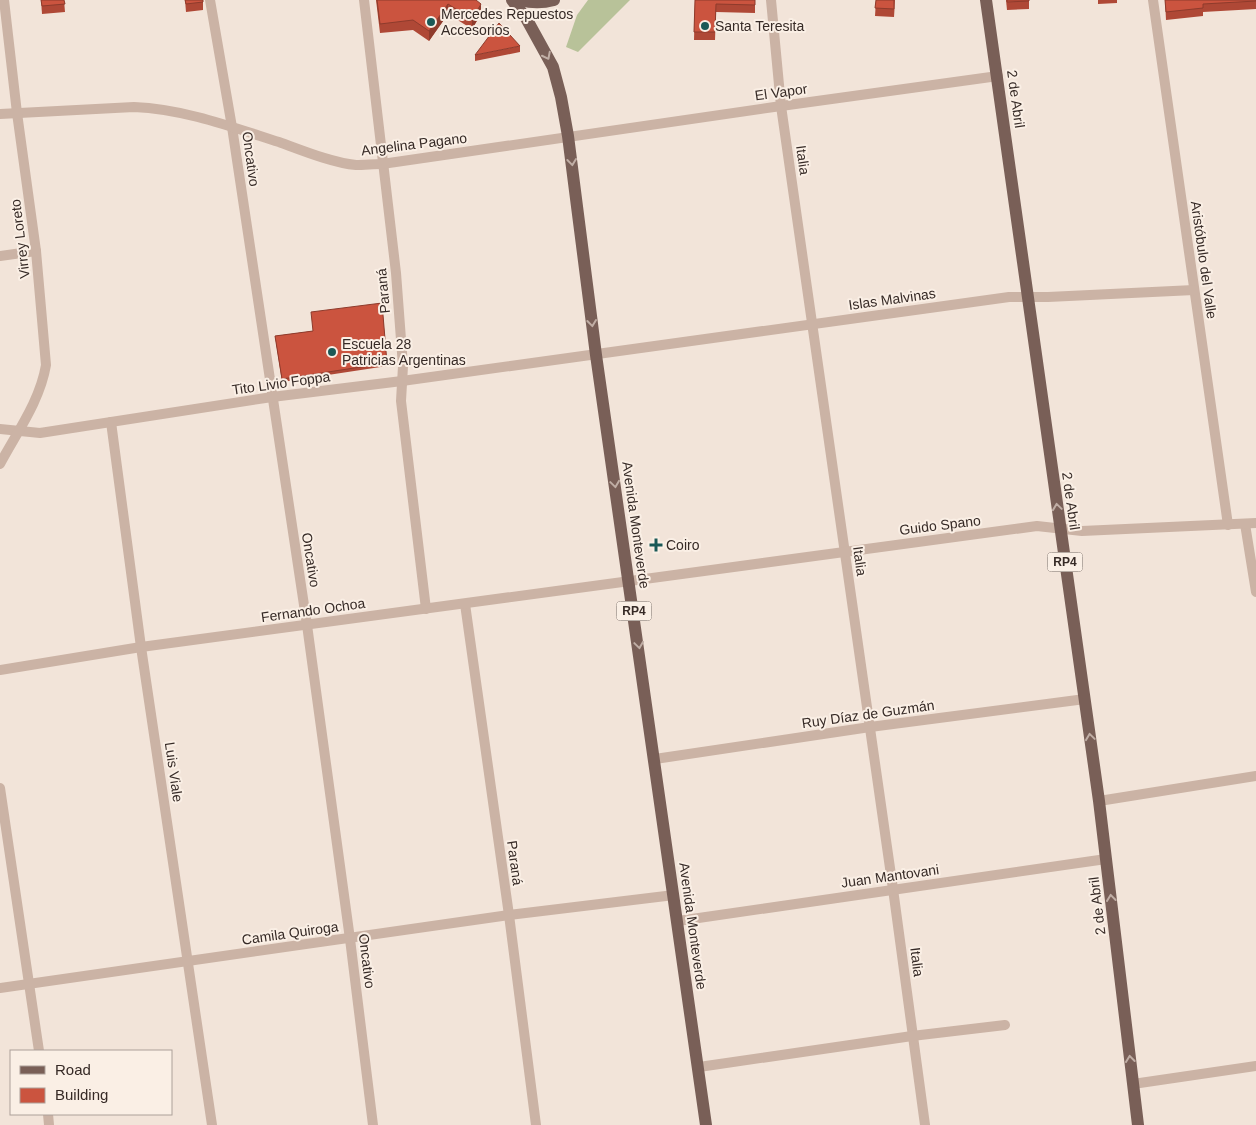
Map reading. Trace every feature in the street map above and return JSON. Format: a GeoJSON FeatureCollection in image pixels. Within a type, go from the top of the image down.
{"type":"FeatureCollection","features":[{"type":"Feature","properties":{"kind":"main road","name":"Avenida Monteverde"},"geometry":{"type":"LineString","coordinates":[[512,0],[526,18],[553,67],[568,136],[596,355],[630,581],[706,1125]]}},
{"type":"Feature","properties":{"kind":"main road"},"geometry":{"type":"LineString","coordinates":[[521,0],[528,2],[554,0]]}},
{"type":"Feature","properties":{"kind":"main road","name":"2 de Abril"},"geometry":{"type":"LineString","coordinates":[[986,0],[1099,801],[1138,1125]]}},
{"type":"Feature","properties":{"kind":"street","name":"Virrey Loreto"},"geometry":{"type":"LineString","coordinates":[[0,464],[36,400],[43,382],[46,365],[36,251],[4,0]]}},
{"type":"Feature","properties":{"kind":"street","name":"Oncativo"},"geometry":{"type":"LineString","coordinates":[[210,0],[232,127],[307,625],[350,938],[373,1125]]}},
{"type":"Feature","properties":{"kind":"street","name":"Paraná"},"geometry":{"type":"LineString","coordinates":[[364,0],[396,273],[403,366],[401,401],[426,609]]}},
{"type":"Feature","properties":{"kind":"street","name":"Italia"},"geometry":{"type":"LineString","coordinates":[[771,0],[781,106],[814,324],[844,552],[925,1125]]}},
{"type":"Feature","properties":{"kind":"street","name":"Aristóbulo del Valle"},"geometry":{"type":"LineString","coordinates":[[1153,0],[1228,524]]}},
{"type":"Feature","properties":{"kind":"street","name":"El Vapor"},"geometry":{"type":"LineString","coordinates":[[568,136],[998,76]]}},
{"type":"Feature","properties":{"kind":"street","name":"Angelina Pagano"},"geometry":{"type":"LineString","coordinates":[[0,114],[134,107],[156,108],[232,127],[326,158],[354,165],[382,164],[568,136]]}},
{"type":"Feature","properties":{"kind":"street"},"geometry":{"type":"LineString","coordinates":[[0,256],[36,251]]}},
{"type":"Feature","properties":{"kind":"street","name":"Islas Malvinas"},"geometry":{"type":"LineString","coordinates":[[596,355],[1009,297],[1194,290]]}},
{"type":"Feature","properties":{"kind":"street","name":"Tito Livio Foppa"},"geometry":{"type":"LineString","coordinates":[[0,429],[40,433],[272,398],[596,355]]}},
{"type":"Feature","properties":{"kind":"street","name":"Luis Viale"},"geometry":{"type":"LineString","coordinates":[[111,422],[141,647],[212,1125]]}},
{"type":"Feature","properties":{"kind":"street"},"geometry":{"type":"LineString","coordinates":[[1245,524],[1256,592]]}},
{"type":"Feature","properties":{"kind":"street","name":"Guido Spano"},"geometry":{"type":"LineString","coordinates":[[630,581],[1038,526],[1082,531],[1256,524]]}},
{"type":"Feature","properties":{"kind":"street","name":"Fernando Ochoa"},"geometry":{"type":"LineString","coordinates":[[0,670],[141,647],[630,581]]}},
{"type":"Feature","properties":{"kind":"street","name":"Paraná"},"geometry":{"type":"LineString","coordinates":[[465,604],[509,914],[536,1125]]}},
{"type":"Feature","properties":{"kind":"street","name":"Ruy Díaz de Guzmán"},"geometry":{"type":"LineString","coordinates":[[655,759],[870,727],[1085,699]]}},
{"type":"Feature","properties":{"kind":"street"},"geometry":{"type":"LineString","coordinates":[[1099,801],[1256,776]]}},
{"type":"Feature","properties":{"kind":"street"},"geometry":{"type":"LineString","coordinates":[[0,788],[39,1050]]}},
{"type":"Feature","properties":{"kind":"street","name":"Juan Mantovani"},"geometry":{"type":"LineString","coordinates":[[678,921],[1106,859]]}},
{"type":"Feature","properties":{"kind":"street","name":"Camila Quiroga"},"geometry":{"type":"LineString","coordinates":[[0,988],[509,914],[674,895]]}},
{"type":"Feature","properties":{"kind":"street"},"geometry":{"type":"LineString","coordinates":[[699,1067],[912,1036],[1005,1025]]}},
{"type":"Feature","properties":{"kind":"street"},"geometry":{"type":"LineString","coordinates":[[1133,1084],[1256,1066]]}},
{"type":"Feature","properties":{"kind":"green space"},"geometry":{"type":"Polygon","coordinates":[[[588,0],[630,0],[578,52],[566,47],[577,15],[588,0]]]}},
{"type":"Feature","properties":{"kind":"building"},"geometry":{"type":"Polygon","coordinates":[[[41,0],[64,0],[65,4],[42,6],[41,0]]]}},
{"type":"Feature","properties":{"kind":"building"},"geometry":{"type":"Polygon","coordinates":[[[185,0],[203,0],[203,2],[186,4],[185,0]]]}},
{"type":"Feature","properties":{"kind":"building"},"geometry":{"type":"Polygon","coordinates":[[[377,0],[476,0],[481,4],[472,19],[448,4],[429,31],[413,20],[380,24],[377,0]]]}},
{"type":"Feature","properties":{"kind":"building","name":"Santa Teresita"},"geometry":{"type":"Polygon","coordinates":[[[695,0],[755,0],[755,5],[716,4],[715,32],[694,32],[695,0]]]}},
{"type":"Feature","properties":{"kind":"building"},"geometry":{"type":"Polygon","coordinates":[[[876,0],[894,0],[894,9],[875,8],[876,0]]]}},
{"type":"Feature","properties":{"kind":"building"},"geometry":{"type":"Polygon","coordinates":[[[1007,0],[1029,0],[1029,1],[1007,2],[1007,0]]]}},
{"type":"Feature","properties":{"kind":"building"},"geometry":{"type":"Polygon","coordinates":[[[1165,0],[1256,1],[1203,4],[1203,8],[1166,12],[1165,0]]]}},
{"type":"Feature","properties":{"kind":"building"},"geometry":{"type":"Polygon","coordinates":[[[499,23],[520,46],[475,55],[499,23]]]}},
{"type":"Feature","properties":{"kind":"building","name":"Escuela 28 Patricias Argentinas"},"geometry":{"type":"Polygon","coordinates":[[[382,303],[387,363],[282,379],[275,336],[313,331],[311,312],[382,303]]]}},
{"type":"Feature","properties":{"kind":"place","name":"Mercedes Repuestos Accesorios"},"geometry":{"type":"Point","coordinates":[431,22]}},
{"type":"Feature","properties":{"kind":"place","name":"Santa Teresita"},"geometry":{"type":"Point","coordinates":[705,26]}},
{"type":"Feature","properties":{"kind":"place","name":"Escuela 28 Patricias Argentinas"},"geometry":{"type":"Point","coordinates":[332,352]}},
{"type":"Feature","properties":{"kind":"place","name":"Coiro"},"geometry":{"type":"Point","coordinates":[656,545]}}]}
